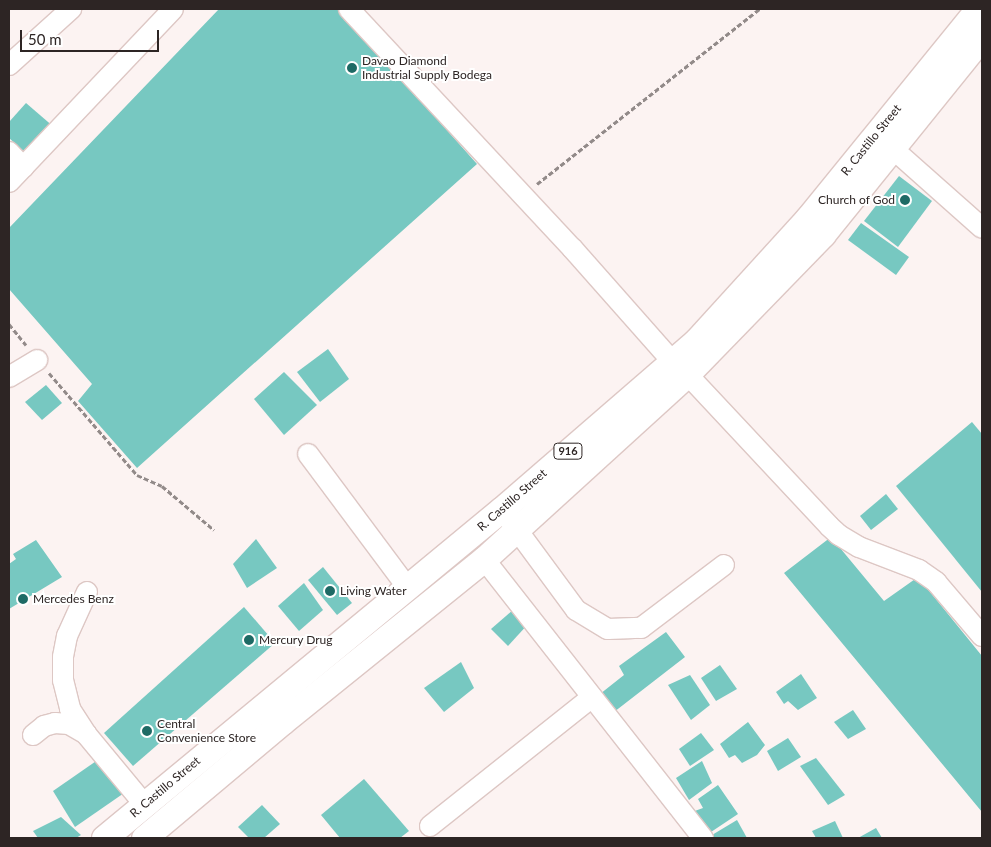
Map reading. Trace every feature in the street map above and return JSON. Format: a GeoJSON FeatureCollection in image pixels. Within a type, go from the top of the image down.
{"type":"FeatureCollection","features":[{"type":"Feature","properties":{"kind":"main road","name":"R. Castillo Street"},"geometry":{"type":"LineString","coordinates":[[104,838],[407,587],[679,367],[697,340],[808,218],[978,9]]}},
{"type":"Feature","properties":{"kind":"main road","name":"R. Castillo Street"},"geometry":{"type":"LineString","coordinates":[[149,837],[282,722],[484,559],[517,529],[679,367],[823,234],[982,37]]}},
{"type":"Feature","properties":{"kind":"main road"},"geometry":{"type":"LineString","coordinates":[[266,703],[282,722]]}},
{"type":"Feature","properties":{"kind":"street"},"geometry":{"type":"LineString","coordinates":[[9,65],[71,9]]}},
{"type":"Feature","properties":{"kind":"street"},"geometry":{"type":"LineString","coordinates":[[9,182],[173,9]]}},
{"type":"Feature","properties":{"kind":"street"},"geometry":{"type":"LineString","coordinates":[[349,9],[523,195],[679,367],[839,535],[859,547],[919,570],[936,582],[982,636]]}},
{"type":"Feature","properties":{"kind":"street"},"geometry":{"type":"LineString","coordinates":[[892,148],[982,228]]}},
{"type":"Feature","properties":{"kind":"street"},"geometry":{"type":"LineString","coordinates":[[9,152],[23,167]]}},
{"type":"Feature","properties":{"kind":"street"},"geometry":{"type":"LineString","coordinates":[[9,377],[37,360]]}},
{"type":"Feature","properties":{"kind":"street"},"geometry":{"type":"LineString","coordinates":[[308,454],[407,587]]}},
{"type":"Feature","properties":{"kind":"street"},"geometry":{"type":"LineString","coordinates":[[502,510],[576,610],[608,629],[641,628],[724,565]]}},
{"type":"Feature","properties":{"kind":"street"},"geometry":{"type":"LineString","coordinates":[[484,559],[703,838]]}},
{"type":"Feature","properties":{"kind":"street"},"geometry":{"type":"LineString","coordinates":[[87,592],[67,636],[63,657],[63,680],[70,709],[140,809],[149,837]]}},
{"type":"Feature","properties":{"kind":"street"},"geometry":{"type":"LineString","coordinates":[[430,826],[592,696]]}},
{"type":"Feature","properties":{"kind":"street"},"geometry":{"type":"LineString","coordinates":[[33,735],[44,726],[56,723],[69,724],[86,734]]}},
{"type":"Feature","properties":{"kind":"path"},"geometry":{"type":"LineString","coordinates":[[523,195],[759,9]]}},
{"type":"Feature","properties":{"kind":"path"},"geometry":{"type":"LineString","coordinates":[[9,324],[37,360],[137,475],[162,486],[214,530]]}},
{"type":"Feature","properties":{"kind":"building"},"geometry":{"type":"Polygon","coordinates":[[[219,9],[339,9],[477,164],[137,468],[78,401],[92,384],[9,289],[9,228],[219,9]]]}},
{"type":"Feature","properties":{"kind":"building"},"geometry":{"type":"Polygon","coordinates":[[[26,103],[55,128],[27,154],[9,138],[9,122],[26,103]]]}},
{"type":"Feature","properties":{"kind":"building"},"geometry":{"type":"Polygon","coordinates":[[[899,176],[932,201],[898,247],[864,221],[899,176]]]}},
{"type":"Feature","properties":{"kind":"building"},"geometry":{"type":"Polygon","coordinates":[[[861,223],[909,257],[896,275],[848,240],[861,223]]]}},
{"type":"Feature","properties":{"kind":"building"},"geometry":{"type":"Polygon","coordinates":[[[328,349],[349,379],[320,402],[297,372],[328,349]]]}},
{"type":"Feature","properties":{"kind":"building"},"geometry":{"type":"Polygon","coordinates":[[[284,372],[317,405],[284,435],[254,399],[284,372]]]}},
{"type":"Feature","properties":{"kind":"building"},"geometry":{"type":"Polygon","coordinates":[[[46,385],[62,403],[42,420],[25,402],[46,385]]]}},
{"type":"Feature","properties":{"kind":"building"},"geometry":{"type":"Polygon","coordinates":[[[972,422],[982,434],[982,592],[896,486],[972,422]]]}},
{"type":"Feature","properties":{"kind":"building"},"geometry":{"type":"Polygon","coordinates":[[[886,494],[898,509],[871,530],[860,516],[886,494]]]}},
{"type":"Feature","properties":{"kind":"building"},"geometry":{"type":"Polygon","coordinates":[[[831,537],[884,601],[918,577],[982,656],[982,812],[784,573],[831,537]]]}},
{"type":"Feature","properties":{"kind":"building"},"geometry":{"type":"Polygon","coordinates":[[[256,539],[277,568],[247,588],[233,564],[256,539]]]}},
{"type":"Feature","properties":{"kind":"building"},"geometry":{"type":"Polygon","coordinates":[[[36,540],[62,577],[9,609],[9,564],[16,559],[13,554],[36,540]]]}},
{"type":"Feature","properties":{"kind":"building","name":"Living Water"},"geometry":{"type":"Polygon","coordinates":[[[323,567],[352,603],[337,615],[308,580],[323,567]]]}},
{"type":"Feature","properties":{"kind":"building"},"geometry":{"type":"Polygon","coordinates":[[[304,583],[323,610],[299,631],[278,606],[304,583]]]}},
{"type":"Feature","properties":{"kind":"building"},"geometry":{"type":"Polygon","coordinates":[[[244,607],[275,643],[133,766],[104,733],[244,607]]]}},
{"type":"Feature","properties":{"kind":"building"},"geometry":{"type":"Polygon","coordinates":[[[513,610],[529,623],[508,646],[491,629],[513,610]]]}},
{"type":"Feature","properties":{"kind":"building"},"geometry":{"type":"Polygon","coordinates":[[[666,632],[685,657],[614,712],[600,694],[624,675],[619,666],[666,632]]]}},
{"type":"Feature","properties":{"kind":"building"},"geometry":{"type":"Polygon","coordinates":[[[461,662],[474,688],[444,712],[424,688],[461,662]]]}},
{"type":"Feature","properties":{"kind":"building"},"geometry":{"type":"Polygon","coordinates":[[[720,665],[737,689],[716,701],[701,678],[720,665]]]}},
{"type":"Feature","properties":{"kind":"building"},"geometry":{"type":"Polygon","coordinates":[[[801,674],[817,698],[798,710],[788,701],[784,704],[776,692],[801,674]]]}},
{"type":"Feature","properties":{"kind":"building"},"geometry":{"type":"Polygon","coordinates":[[[690,675],[710,705],[691,720],[668,685],[690,675]]]}},
{"type":"Feature","properties":{"kind":"building"},"geometry":{"type":"Polygon","coordinates":[[[853,710],[866,729],[848,739],[834,722],[853,710]]]}},
{"type":"Feature","properties":{"kind":"building"},"geometry":{"type":"Polygon","coordinates":[[[748,722],[765,745],[757,755],[742,763],[735,755],[729,758],[720,744],[748,722]]]}},
{"type":"Feature","properties":{"kind":"building"},"geometry":{"type":"Polygon","coordinates":[[[701,733],[714,750],[690,766],[679,749],[701,733]]]}},
{"type":"Feature","properties":{"kind":"building"},"geometry":{"type":"Polygon","coordinates":[[[788,738],[801,757],[778,771],[767,751],[788,738]]]}},
{"type":"Feature","properties":{"kind":"building"},"geometry":{"type":"Polygon","coordinates":[[[102,757],[127,791],[75,827],[53,791],[102,757]]]}},
{"type":"Feature","properties":{"kind":"building"},"geometry":{"type":"Polygon","coordinates":[[[816,758],[845,795],[828,805],[800,766],[816,758]]]}},
{"type":"Feature","properties":{"kind":"building"},"geometry":{"type":"Polygon","coordinates":[[[702,761],[712,783],[689,800],[676,778],[702,761]]]}},
{"type":"Feature","properties":{"kind":"building"},"geometry":{"type":"Polygon","coordinates":[[[364,779],[409,831],[400,838],[340,838],[321,815],[364,779]]]}},
{"type":"Feature","properties":{"kind":"building"},"geometry":{"type":"Polygon","coordinates":[[[718,785],[738,814],[711,832],[692,812],[703,808],[698,799],[718,785]]]}},
{"type":"Feature","properties":{"kind":"building"},"geometry":{"type":"Polygon","coordinates":[[[262,805],[280,824],[264,838],[249,838],[238,827],[262,805]]]}},
{"type":"Feature","properties":{"kind":"building"},"geometry":{"type":"Polygon","coordinates":[[[61,817],[81,835],[76,838],[38,838],[33,831],[61,817]]]}},
{"type":"Feature","properties":{"kind":"building"},"geometry":{"type":"Polygon","coordinates":[[[737,820],[747,838],[714,838],[712,835],[737,820]]]}},
{"type":"Feature","properties":{"kind":"building"},"geometry":{"type":"Polygon","coordinates":[[[835,821],[843,838],[816,838],[812,831],[835,821]]]}},
{"type":"Feature","properties":{"kind":"building"},"geometry":{"type":"Polygon","coordinates":[[[876,828],[882,838],[858,838],[876,828]]]}},
{"type":"Feature","properties":{"kind":"place","name":"Davao Diamond Industrial Supply Bodega"},"geometry":{"type":"Point","coordinates":[352,68]}},
{"type":"Feature","properties":{"kind":"place","name":"Church of God"},"geometry":{"type":"Point","coordinates":[905,200]}},
{"type":"Feature","properties":{"kind":"place","name":"Living Water"},"geometry":{"type":"Point","coordinates":[330,591]}},
{"type":"Feature","properties":{"kind":"place","name":"Mercedes Benz"},"geometry":{"type":"Point","coordinates":[23,599]}},
{"type":"Feature","properties":{"kind":"place","name":"Mercury Drug"},"geometry":{"type":"Point","coordinates":[249,640]}},
{"type":"Feature","properties":{"kind":"place","name":"Central Convenience Store"},"geometry":{"type":"Point","coordinates":[147,731]}}]}
